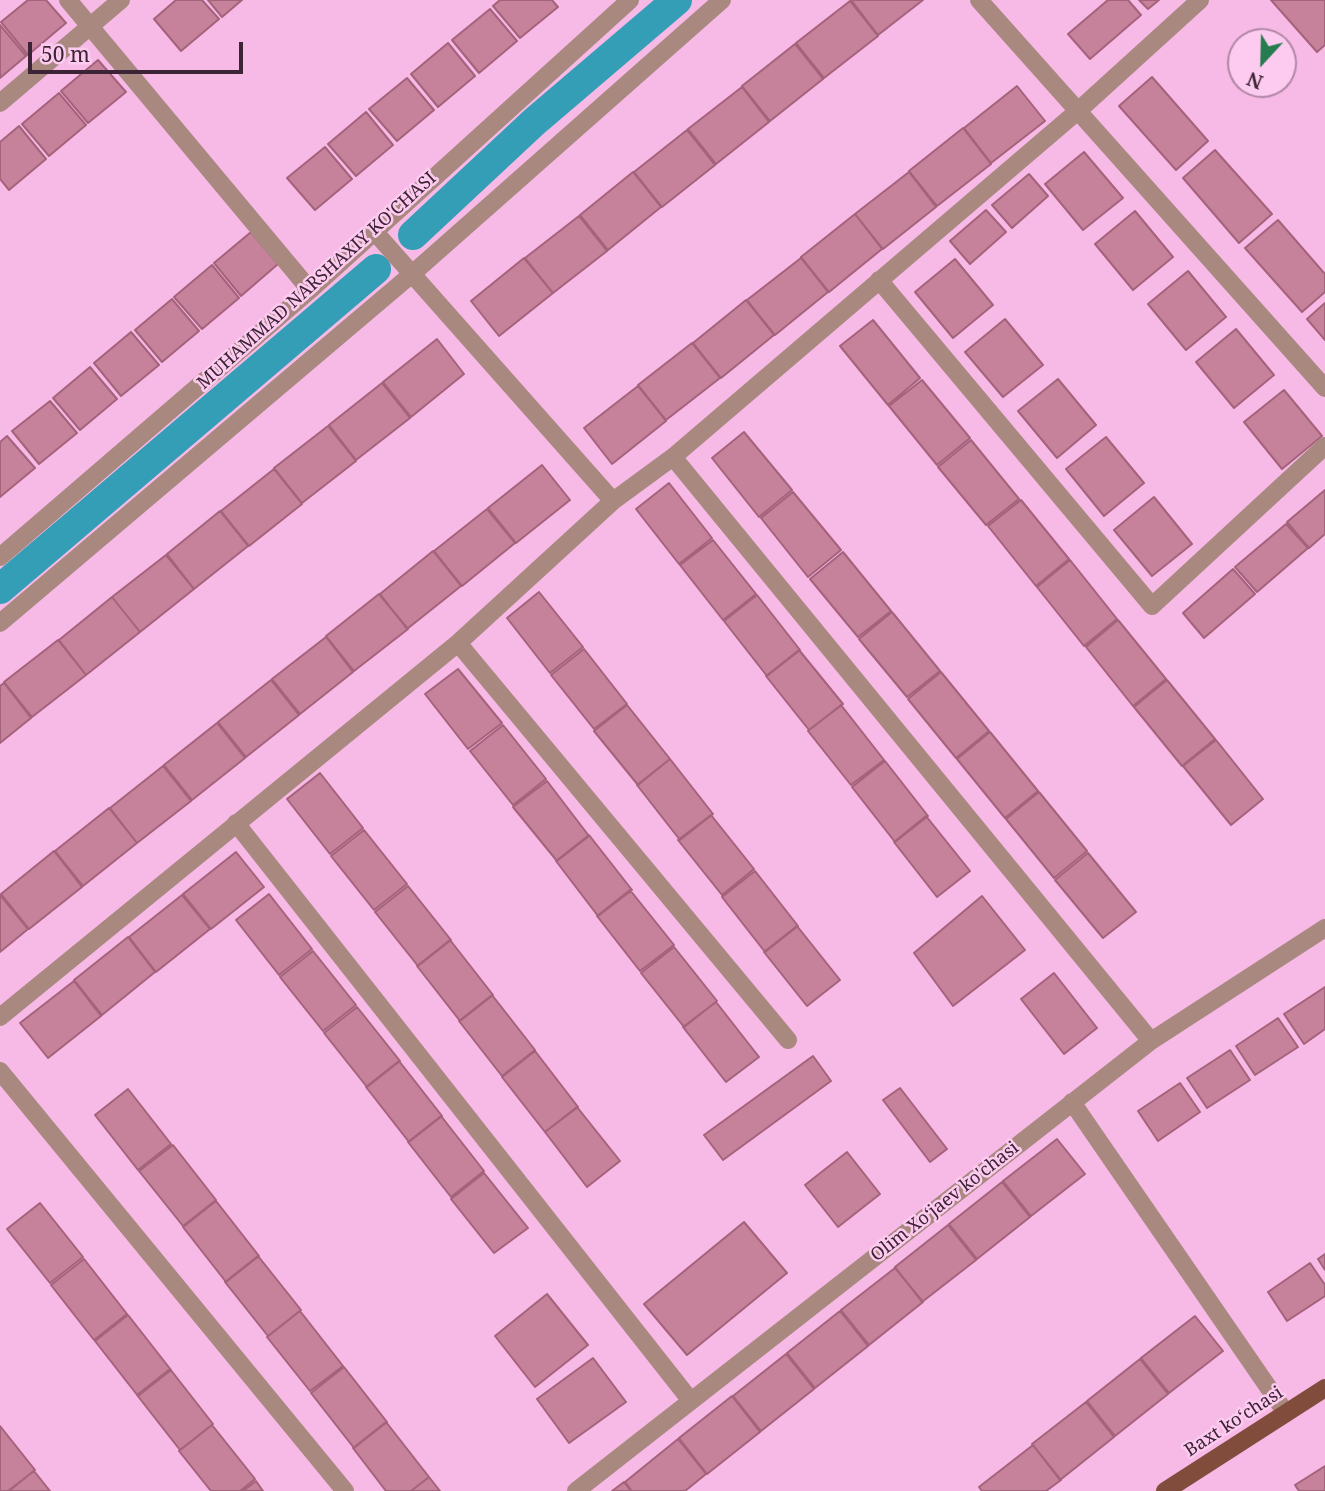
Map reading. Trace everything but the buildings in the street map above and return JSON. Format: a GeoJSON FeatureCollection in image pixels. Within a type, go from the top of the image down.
{"type":"FeatureCollection","features":[{"type":"Feature","properties":{"kind":"main road","name":"Baxt koʻchasi"},"geometry":{"type":"LineString","coordinates":[[1165,1491],[1325,1388]]}},
{"type":"Feature","properties":{"kind":"street"},"geometry":{"type":"LineString","coordinates":[[68,0],[310,290]]}},
{"type":"Feature","properties":{"kind":"street"},"geometry":{"type":"LineString","coordinates":[[0,103],[121,0]]}},
{"type":"Feature","properties":{"kind":"street","name":"MUHAMMAD NARSHAXIY KO'CHASI"},"geometry":{"type":"LineString","coordinates":[[0,557],[310,290],[630,0]]}},
{"type":"Feature","properties":{"kind":"street"},"geometry":{"type":"LineString","coordinates":[[0,623],[412,274],[722,0]]}},
{"type":"Feature","properties":{"kind":"street"},"geometry":{"type":"LineString","coordinates":[[979,0],[1325,388]]}},
{"type":"Feature","properties":{"kind":"street"},"geometry":{"type":"LineString","coordinates":[[0,1017],[458,643],[613,501],[673,457],[1079,110],[1200,0]]}},
{"type":"Feature","properties":{"kind":"street"},"geometry":{"type":"LineString","coordinates":[[374,231],[613,501]]}},
{"type":"Feature","properties":{"kind":"street"},"geometry":{"type":"LineString","coordinates":[[879,280],[1152,606],[1325,446]]}},
{"type":"Feature","properties":{"kind":"street"},"geometry":{"type":"LineString","coordinates":[[673,457],[1151,1041]]}},
{"type":"Feature","properties":{"kind":"street"},"geometry":{"type":"LineString","coordinates":[[458,643],[789,1040]]}},
{"type":"Feature","properties":{"kind":"street"},"geometry":{"type":"LineString","coordinates":[[236,823],[691,1401]]}},
{"type":"Feature","properties":{"kind":"street","name":"Olim Xoʻjaev ko'chasi"},"geometry":{"type":"LineString","coordinates":[[576,1491],[1151,1041],[1325,928]]}},
{"type":"Feature","properties":{"kind":"street"},"geometry":{"type":"LineString","coordinates":[[0,1071],[345,1491]]}},
{"type":"Feature","properties":{"kind":"street"},"geometry":{"type":"LineString","coordinates":[[1072,1102],[1286,1413]]}},
{"type":"Feature","properties":{"kind":"waterway"},"geometry":{"type":"LineString","coordinates":[[413,235],[534,122],[677,0]]}},
{"type":"Feature","properties":{"kind":"waterway"},"geometry":{"type":"LineString","coordinates":[[0,589],[376,269]]}}]}
